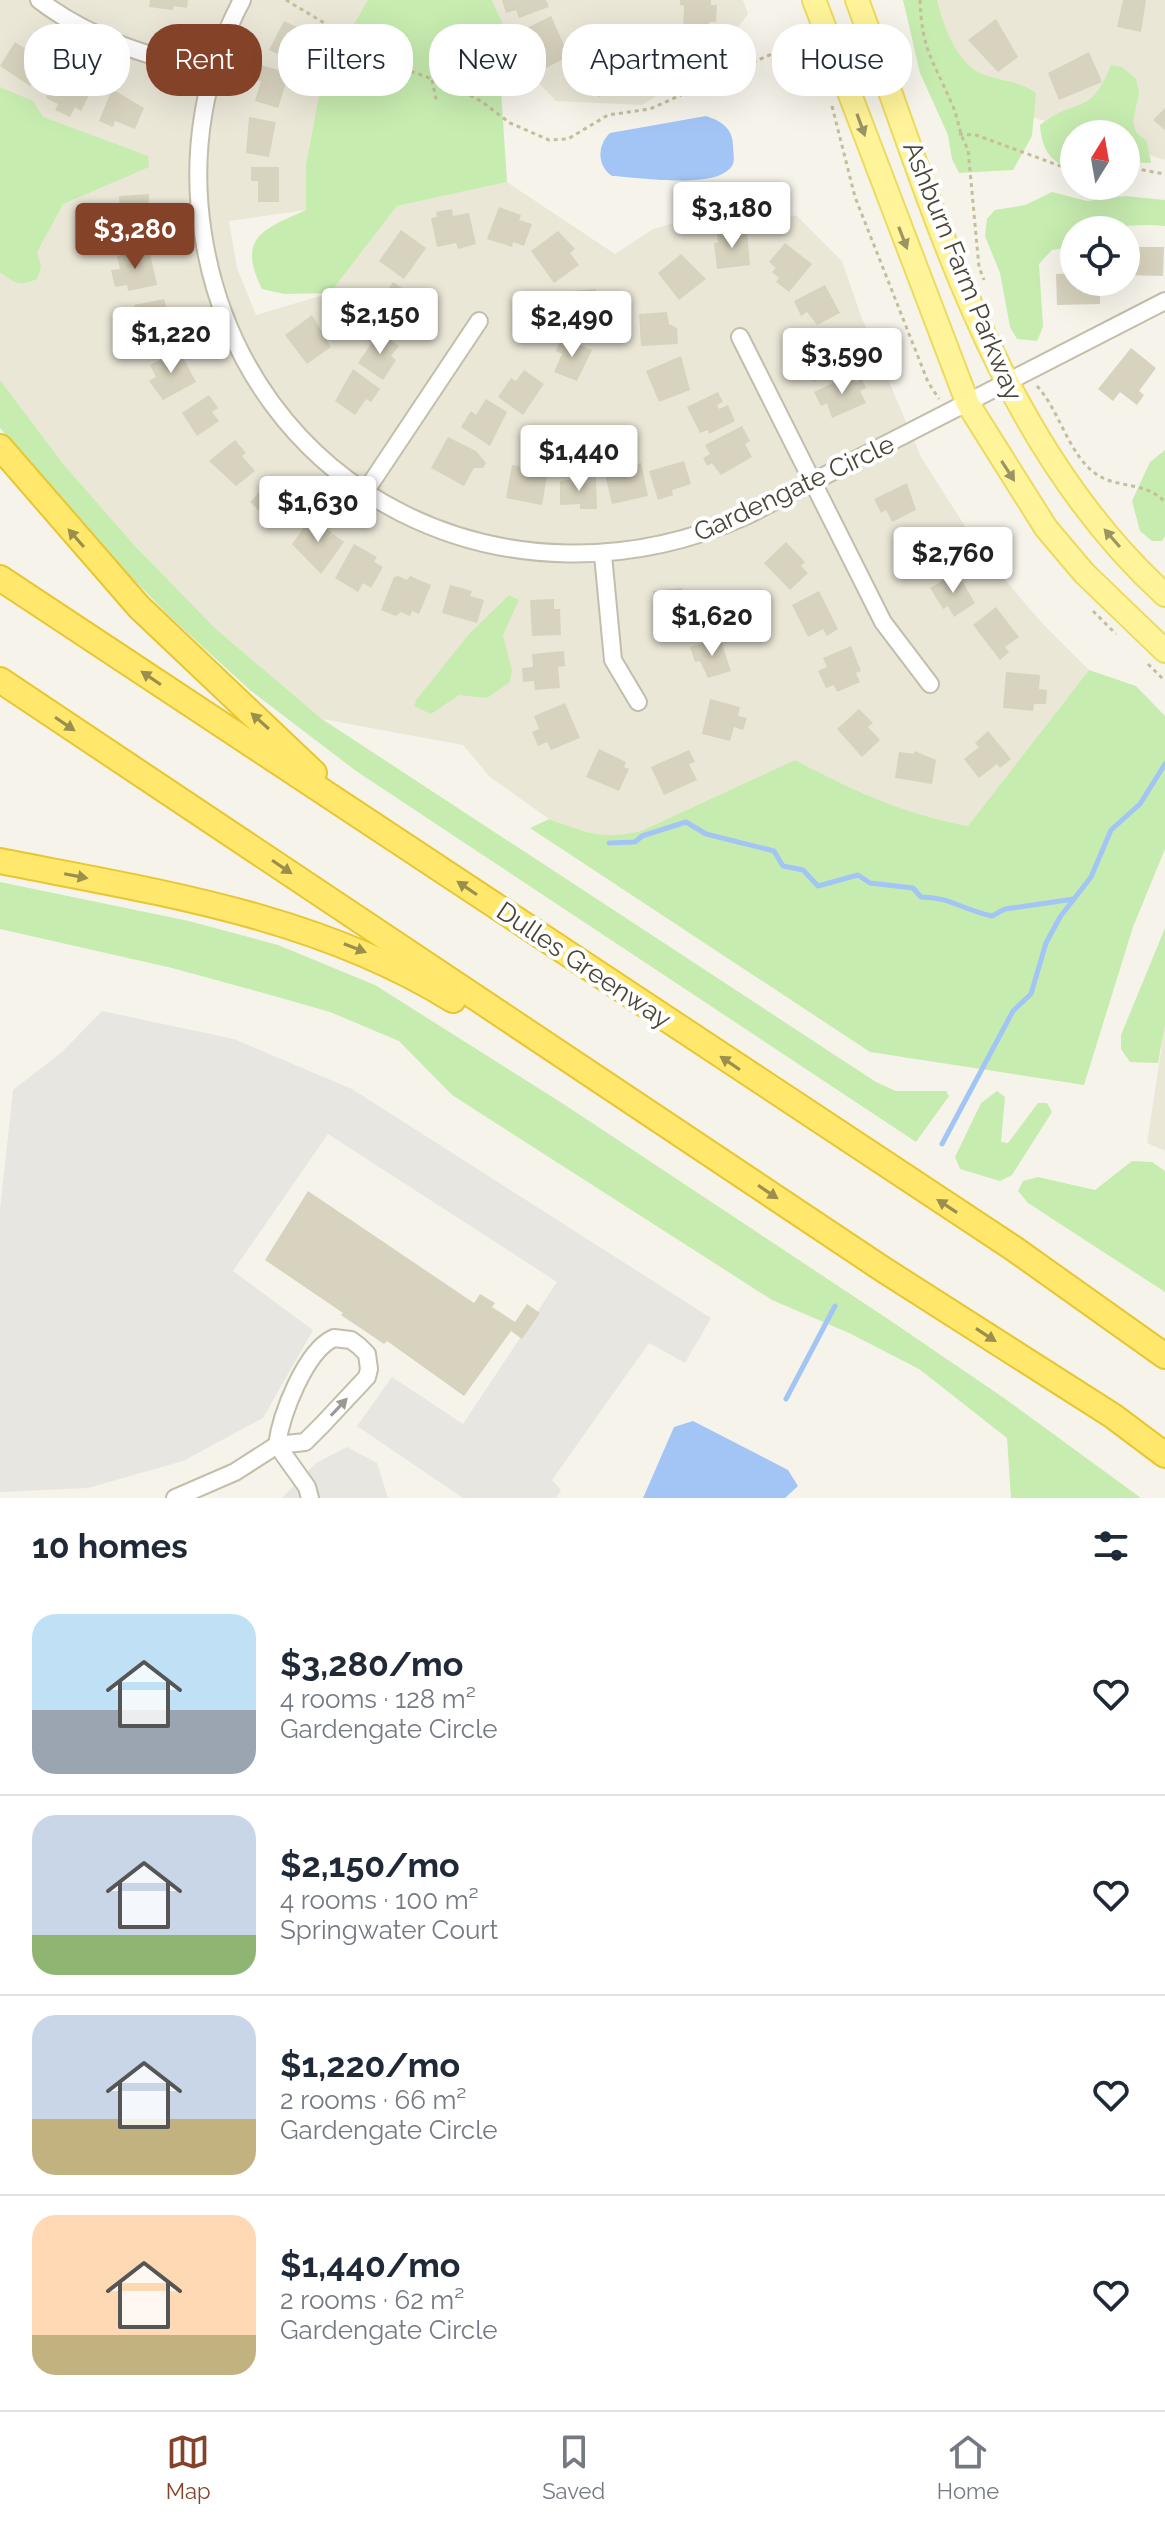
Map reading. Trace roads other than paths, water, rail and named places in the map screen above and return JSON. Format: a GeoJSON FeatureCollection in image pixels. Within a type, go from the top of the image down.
{"type":"FeatureCollection","features":[{"type":"Feature","properties":{"kind":"highway"},"geometry":{"type":"LineString","coordinates":[[0,447],[139,607],[356,814]]}},
{"type":"Feature","properties":{"kind":"highway","name":"Dulles Greenway"},"geometry":{"type":"LineString","coordinates":[[0,578],[1013,1248],[1165,1356]]}},
{"type":"Feature","properties":{"kind":"highway"},"geometry":{"type":"LineString","coordinates":[[5,685],[1113,1416],[1165,1455]]}},
{"type":"Feature","properties":{"kind":"highway"},"geometry":{"type":"LineString","coordinates":[[0,861],[221,905],[364,951],[432,987],[704,1148]]}},
{"type":"Feature","properties":{"kind":"highway"},"geometry":{"type":"LineString","coordinates":[[1013,1248],[1165,1342]]}},
{"type":"Feature","properties":{"kind":"main road","name":"Ashburn Farm Parkway"},"geometry":{"type":"LineString","coordinates":[[814,0],[968,404],[1046,528],[1084,573],[1165,651]]}},
{"type":"Feature","properties":{"kind":"main road","name":"Ashburn Farm Parkway"},"geometry":{"type":"LineString","coordinates":[[857,0],[964,286],[1006,385],[1074,492],[1165,595]]}},
{"type":"Feature","properties":{"kind":"street"},"geometry":{"type":"LineString","coordinates":[[39,0],[92,34],[146,55]]}},
{"type":"Feature","properties":{"kind":"street","name":"Gardengate Circle"},"geometry":{"type":"LineString","coordinates":[[232,24],[242,0]]}},
{"type":"Feature","properties":{"kind":"street","name":"Gardengate Circle"},"geometry":{"type":"LineString","coordinates":[[207,96],[200,133],[198,205],[206,255],[221,307],[245,360],[278,411],[319,455],[365,492],[420,522],[479,543],[541,554],[603,555],[677,542],[717,529],[1026,375],[1165,301]]}},
{"type":"Feature","properties":{"kind":"street"},"geometry":{"type":"LineString","coordinates":[[365,492],[479,321]]}},
{"type":"Feature","properties":{"kind":"street"},"geometry":{"type":"LineString","coordinates":[[740,337],[883,622],[930,684]]}},
{"type":"Feature","properties":{"kind":"street"},"geometry":{"type":"LineString","coordinates":[[603,555],[613,660],[638,702]]}},
{"type":"Feature","properties":{"kind":"street"},"geometry":{"type":"LineString","coordinates":[[175,1498],[235,1472],[277,1445],[305,1442],[367,1377],[369,1361],[351,1340],[334,1338],[319,1348],[281,1418],[277,1445],[307,1487],[310,1498]]}},
{"type":"Feature","properties":{"kind":"water"},"geometry":{"type":"Polygon","coordinates":[[[706,116],[721,123],[731,134],[734,162],[725,172],[696,180],[612,176],[601,161],[601,149],[610,133],[706,116]]]}},
{"type":"Feature","properties":{"kind":"water"},"geometry":{"type":"Polygon","coordinates":[[[693,1421],[788,1470],[798,1486],[785,1498],[643,1498],[674,1427],[693,1421]]]}},
{"type":"Feature","properties":{"kind":"waterway"},"geometry":{"type":"LineString","coordinates":[[942,1144],[1013,1011],[1031,994],[1046,943],[1060,917],[1091,877],[1111,830],[1140,804],[1165,764]]}},
{"type":"Feature","properties":{"kind":"waterway"},"geometry":{"type":"LineString","coordinates":[[609,843],[635,842],[642,836],[686,822],[706,834],[774,851],[783,866],[803,870],[818,886],[858,875],[870,883],[913,888],[921,897],[940,899],[992,916],[1005,909],[1074,899]]}},
{"type":"Feature","properties":{"kind":"waterway"},"geometry":{"type":"LineString","coordinates":[[786,1399],[835,1306]]}}]}
